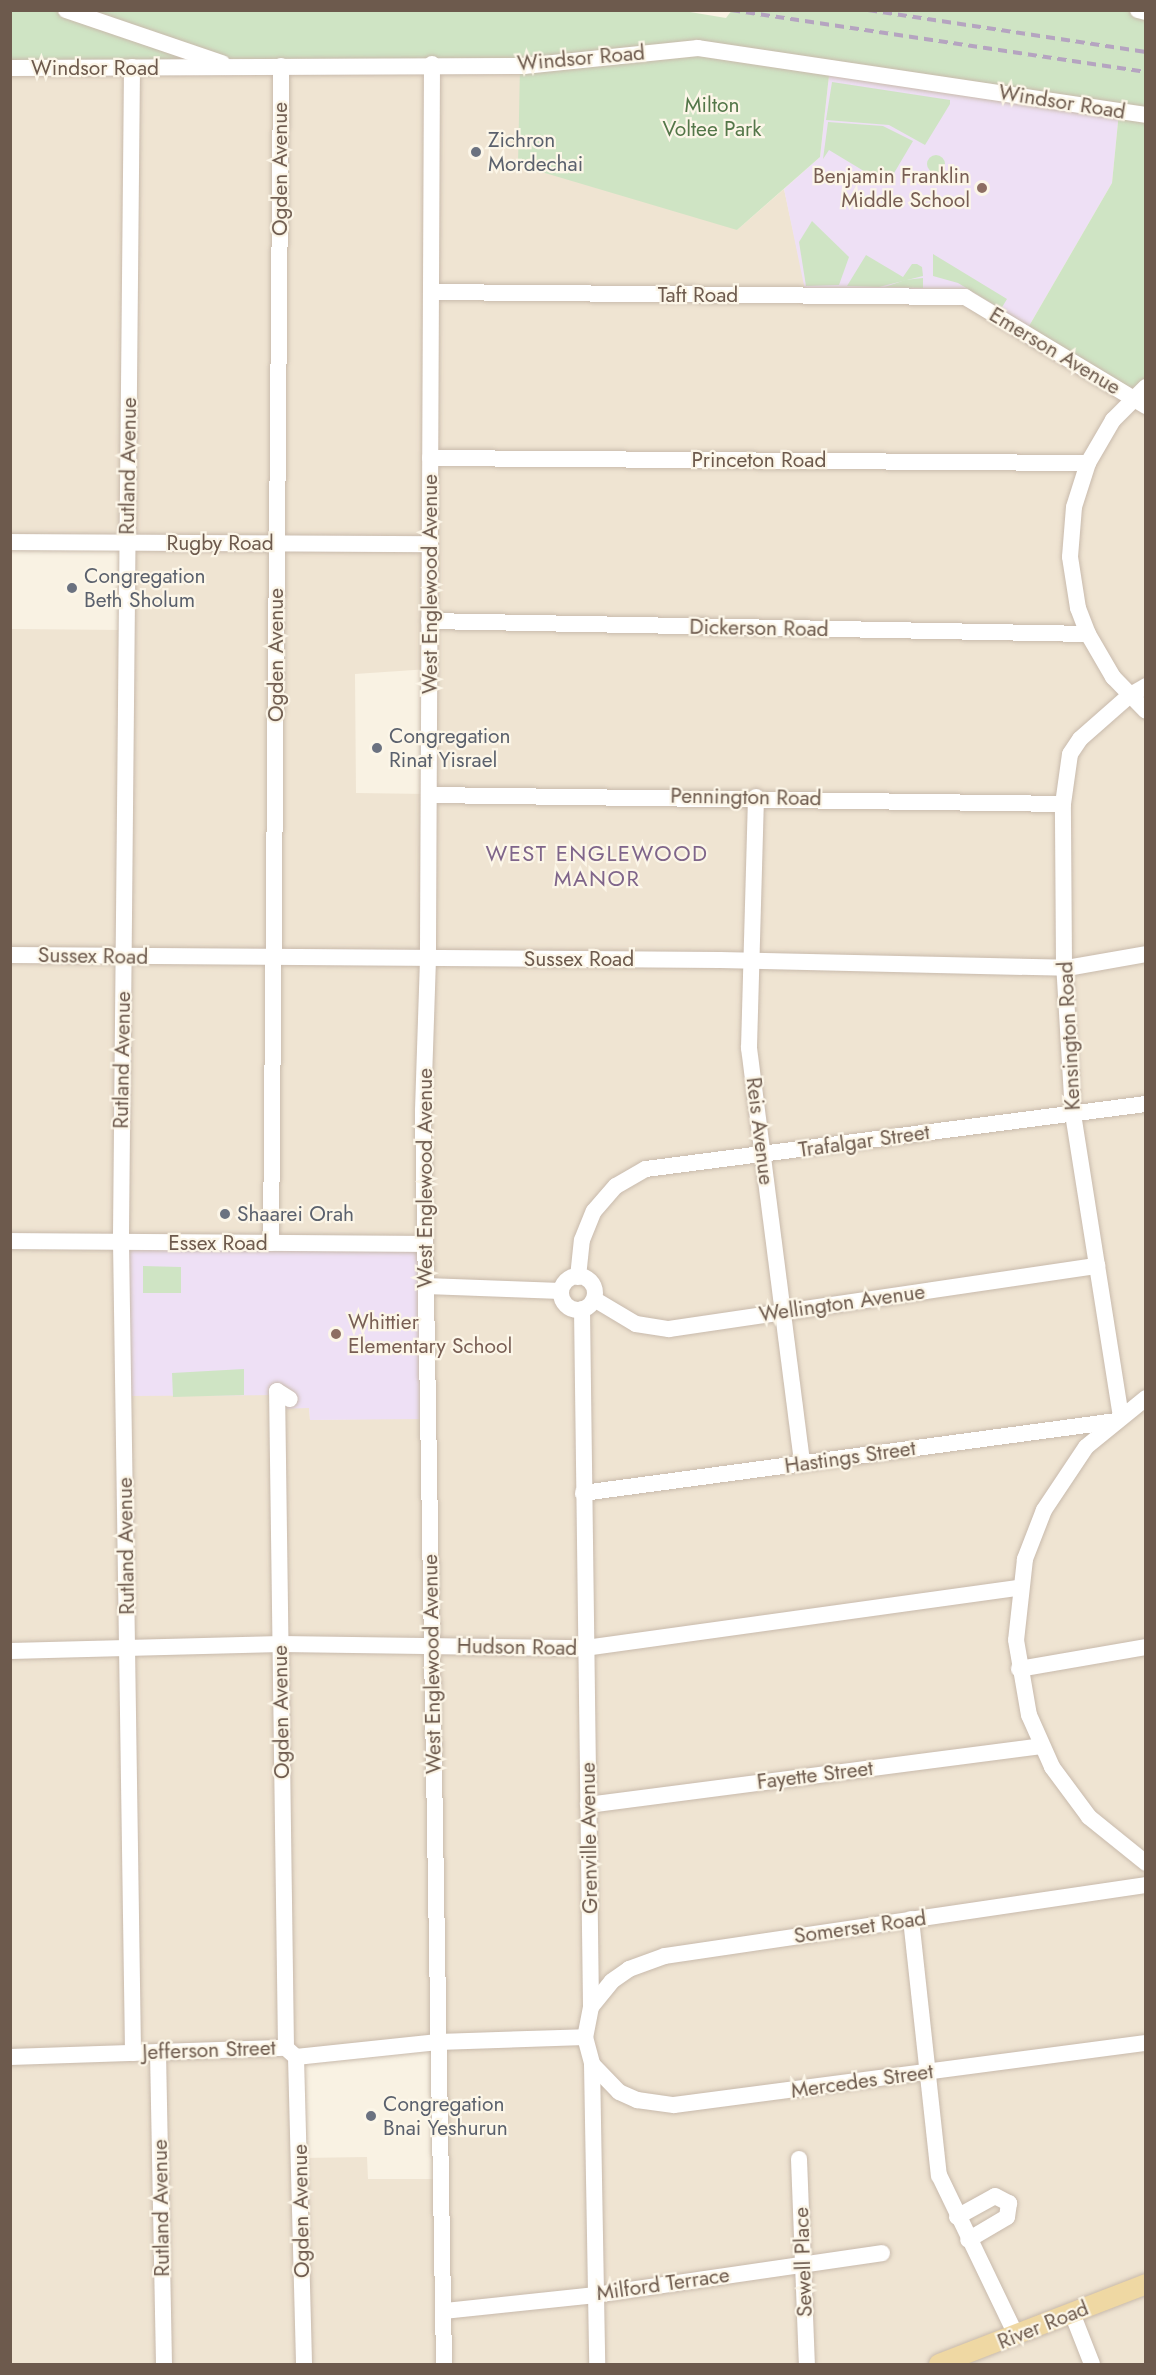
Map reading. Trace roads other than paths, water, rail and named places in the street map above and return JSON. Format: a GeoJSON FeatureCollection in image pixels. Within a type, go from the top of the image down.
{"type":"FeatureCollection","features":[{"type":"Feature","properties":{"kind":"main road","name":"River Road"},"geometry":{"type":"LineString","coordinates":[[939,2364],[1146,2284]]}},
{"type":"Feature","properties":{"kind":"street"},"geometry":{"type":"LineString","coordinates":[[66,10],[235,67]]}},
{"type":"Feature","properties":{"kind":"street"},"geometry":{"type":"LineString","coordinates":[[1138,10],[1146,12]]}},
{"type":"Feature","properties":{"kind":"street","name":"Windsor Road"},"geometry":{"type":"LineString","coordinates":[[10,68],[559,64],[673,49],[724,50],[1146,116]]}},
{"type":"Feature","properties":{"kind":"street","name":"West Englewood Avenue"},"geometry":{"type":"LineString","coordinates":[[432,64],[428,959],[423,1111],[444,2364]]}},
{"type":"Feature","properties":{"kind":"street","name":"Ogden Avenue"},"geometry":{"type":"LineString","coordinates":[[271,1243],[281,66]]}},
{"type":"Feature","properties":{"kind":"street","name":"Rutland Avenue"},"geometry":{"type":"LineString","coordinates":[[132,67],[121,1242],[133,2053]]}},
{"type":"Feature","properties":{"kind":"street","name":"Taft Road"},"geometry":{"type":"LineString","coordinates":[[431,292],[965,297]]}},
{"type":"Feature","properties":{"kind":"street","name":"Emerson Avenue"},"geometry":{"type":"LineString","coordinates":[[965,297],[1139,402]]}},
{"type":"Feature","properties":{"kind":"street"},"geometry":{"type":"LineString","coordinates":[[1146,387],[1139,402],[1113,420],[1088,463],[1074,507],[1070,557],[1078,608],[1088,634],[1129,696],[1146,711]]}},
{"type":"Feature","properties":{"kind":"street","name":"Princeton Road"},"geometry":{"type":"LineString","coordinates":[[430,458],[1088,463]]}},
{"type":"Feature","properties":{"kind":"street","name":"Rugby Road"},"geometry":{"type":"LineString","coordinates":[[10,542],[430,544]]}},
{"type":"Feature","properties":{"kind":"street","name":"Dickerson Road"},"geometry":{"type":"LineString","coordinates":[[429,621],[1088,634]]}},
{"type":"Feature","properties":{"kind":"street","name":"Kensington Road"},"geometry":{"type":"LineString","coordinates":[[1119,1419],[1072,1114],[1064,968],[1064,804],[1070,754],[1089,728],[1129,696],[1146,686]]}},
{"type":"Feature","properties":{"kind":"street","name":"Pennington Road"},"geometry":{"type":"LineString","coordinates":[[429,795],[756,797],[1064,804]]}},
{"type":"Feature","properties":{"kind":"street","name":"Reis Avenue"},"geometry":{"type":"LineString","coordinates":[[756,797],[749,1048],[802,1464]]}},
{"type":"Feature","properties":{"kind":"street","name":"Sussex Road"},"geometry":{"type":"LineString","coordinates":[[10,955],[751,961],[1064,968],[1146,954]]}},
{"type":"Feature","properties":{"kind":"street","name":"Trafalgar Street"},"geometry":{"type":"LineString","coordinates":[[578,1277],[582,1240],[594,1211],[616,1186],[630,1176],[662,1165],[763,1155],[1146,1104]]}},
{"type":"Feature","properties":{"kind":"street","name":"Essex Road"},"geometry":{"type":"LineString","coordinates":[[10,1241],[425,1244]]}},
{"type":"Feature","properties":{"kind":"street","name":"Wellington Avenue"},"geometry":{"type":"LineString","coordinates":[[588,1304],[652,1328],[783,1312],[1097,1266]]}},
{"type":"Feature","properties":{"kind":"street"},"geometry":{"type":"LineString","coordinates":[[578,1277],[591,1282],[588,1304],[567,1306],[561,1291],[566,1282],[578,1277]]}},
{"type":"Feature","properties":{"kind":"street"},"geometry":{"type":"LineString","coordinates":[[426,1286],[561,1291]]}},
{"type":"Feature","properties":{"kind":"street","name":"Grenville Avenue"},"geometry":{"type":"LineString","coordinates":[[588,1304],[583,1493],[591,2007],[585,2037],[592,2064],[597,2364]]}},
{"type":"Feature","properties":{"kind":"street","name":"Ogden Avenue"},"geometry":{"type":"LineString","coordinates":[[290,1399],[277,1391],[280,1644],[291,2052],[304,2364]]}},
{"type":"Feature","properties":{"kind":"street"},"geometry":{"type":"LineString","coordinates":[[1146,1398],[1086,1447],[1055,1489],[1033,1536],[1019,1588],[1019,1669],[1041,1746],[1071,1795],[1089,1817],[1146,1863]]}},
{"type":"Feature","properties":{"kind":"street","name":"Hastings Street"},"geometry":{"type":"LineString","coordinates":[[583,1493],[1119,1419]]}},
{"type":"Feature","properties":{"kind":"street","name":"Hudson Road"},"geometry":{"type":"LineString","coordinates":[[10,1651],[280,1644],[585,1648],[1019,1588]]}},
{"type":"Feature","properties":{"kind":"street"},"geometry":{"type":"LineString","coordinates":[[1019,1669],[1146,1647]]}},
{"type":"Feature","properties":{"kind":"street","name":"Fayette Street"},"geometry":{"type":"LineString","coordinates":[[588,1805],[1041,1746]]}},
{"type":"Feature","properties":{"kind":"street","name":"Somerset Road"},"geometry":{"type":"LineString","coordinates":[[591,2007],[612,1981],[629,1970],[665,1956],[1146,1885]]}},
{"type":"Feature","properties":{"kind":"street"},"geometry":{"type":"LineString","coordinates":[[911,1919],[934,2155],[957,2217],[1016,2335]]}},
{"type":"Feature","properties":{"kind":"street","name":"Jefferson Street"},"geometry":{"type":"LineString","coordinates":[[10,2057],[158,2052],[291,2052],[438,2042],[585,2037]]}},
{"type":"Feature","properties":{"kind":"street","name":"Mercedes Street"},"geometry":{"type":"LineString","coordinates":[[592,2064],[619,2092],[646,2102],[674,2105],[1146,2043]]}},
{"type":"Feature","properties":{"kind":"street","name":"Rutland Avenue"},"geometry":{"type":"LineString","coordinates":[[158,2052],[164,2364]]}},
{"type":"Feature","properties":{"kind":"street","name":"Sewell Place"},"geometry":{"type":"LineString","coordinates":[[799,2159],[807,2364]]}},
{"type":"Feature","properties":{"kind":"street"},"geometry":{"type":"LineString","coordinates":[[957,2217],[995,2196],[1004,2197],[1011,2206],[1007,2217],[968,2240]]}},
{"type":"Feature","properties":{"kind":"street","name":"Milford Terrace"},"geometry":{"type":"LineString","coordinates":[[444,2311],[595,2295],[882,2253]]}},
{"type":"Feature","properties":{"kind":"street"},"geometry":{"type":"LineString","coordinates":[[1072,2313],[1092,2364]]}},
{"type":"Feature","properties":{"kind":"railway"},"geometry":{"type":"LineString","coordinates":[[731,10],[1146,72]]}},
{"type":"Feature","properties":{"kind":"railway"},"geometry":{"type":"LineString","coordinates":[[868,10],[1146,52]]}},
{"type":"Feature","properties":{"kind":"place","name":"Zichron Mordechai"},"geometry":{"type":"Point","coordinates":[476,152]}},
{"type":"Feature","properties":{"kind":"place","name":"Benjamin Franklin Middle School"},"geometry":{"type":"Point","coordinates":[982,188]}},
{"type":"Feature","properties":{"kind":"place","name":"Congregation Beth Sholum"},"geometry":{"type":"Point","coordinates":[72,588]}},
{"type":"Feature","properties":{"kind":"place","name":"Congregation Rinat Yisrael"},"geometry":{"type":"Point","coordinates":[377,748]}},
{"type":"Feature","properties":{"kind":"place","name":"Shaarei Orah"},"geometry":{"type":"Point","coordinates":[225,1214]}},
{"type":"Feature","properties":{"kind":"place","name":"Whittier Elementary School"},"geometry":{"type":"Point","coordinates":[336,1334]}},
{"type":"Feature","properties":{"kind":"place","name":"Congregation Bnai Yeshurun"},"geometry":{"type":"Point","coordinates":[371,2116]}},
{"type":"Feature","properties":{"kind":"district","name":"WEST ENGLEWOOD MANOR"},"geometry":{"type":"Point","coordinates":[597,866]}},
{"type":"Feature","properties":{"kind":"park label","name":"Milton Voltee Park"},"geometry":{"type":"Point","coordinates":[712,117]}}]}
